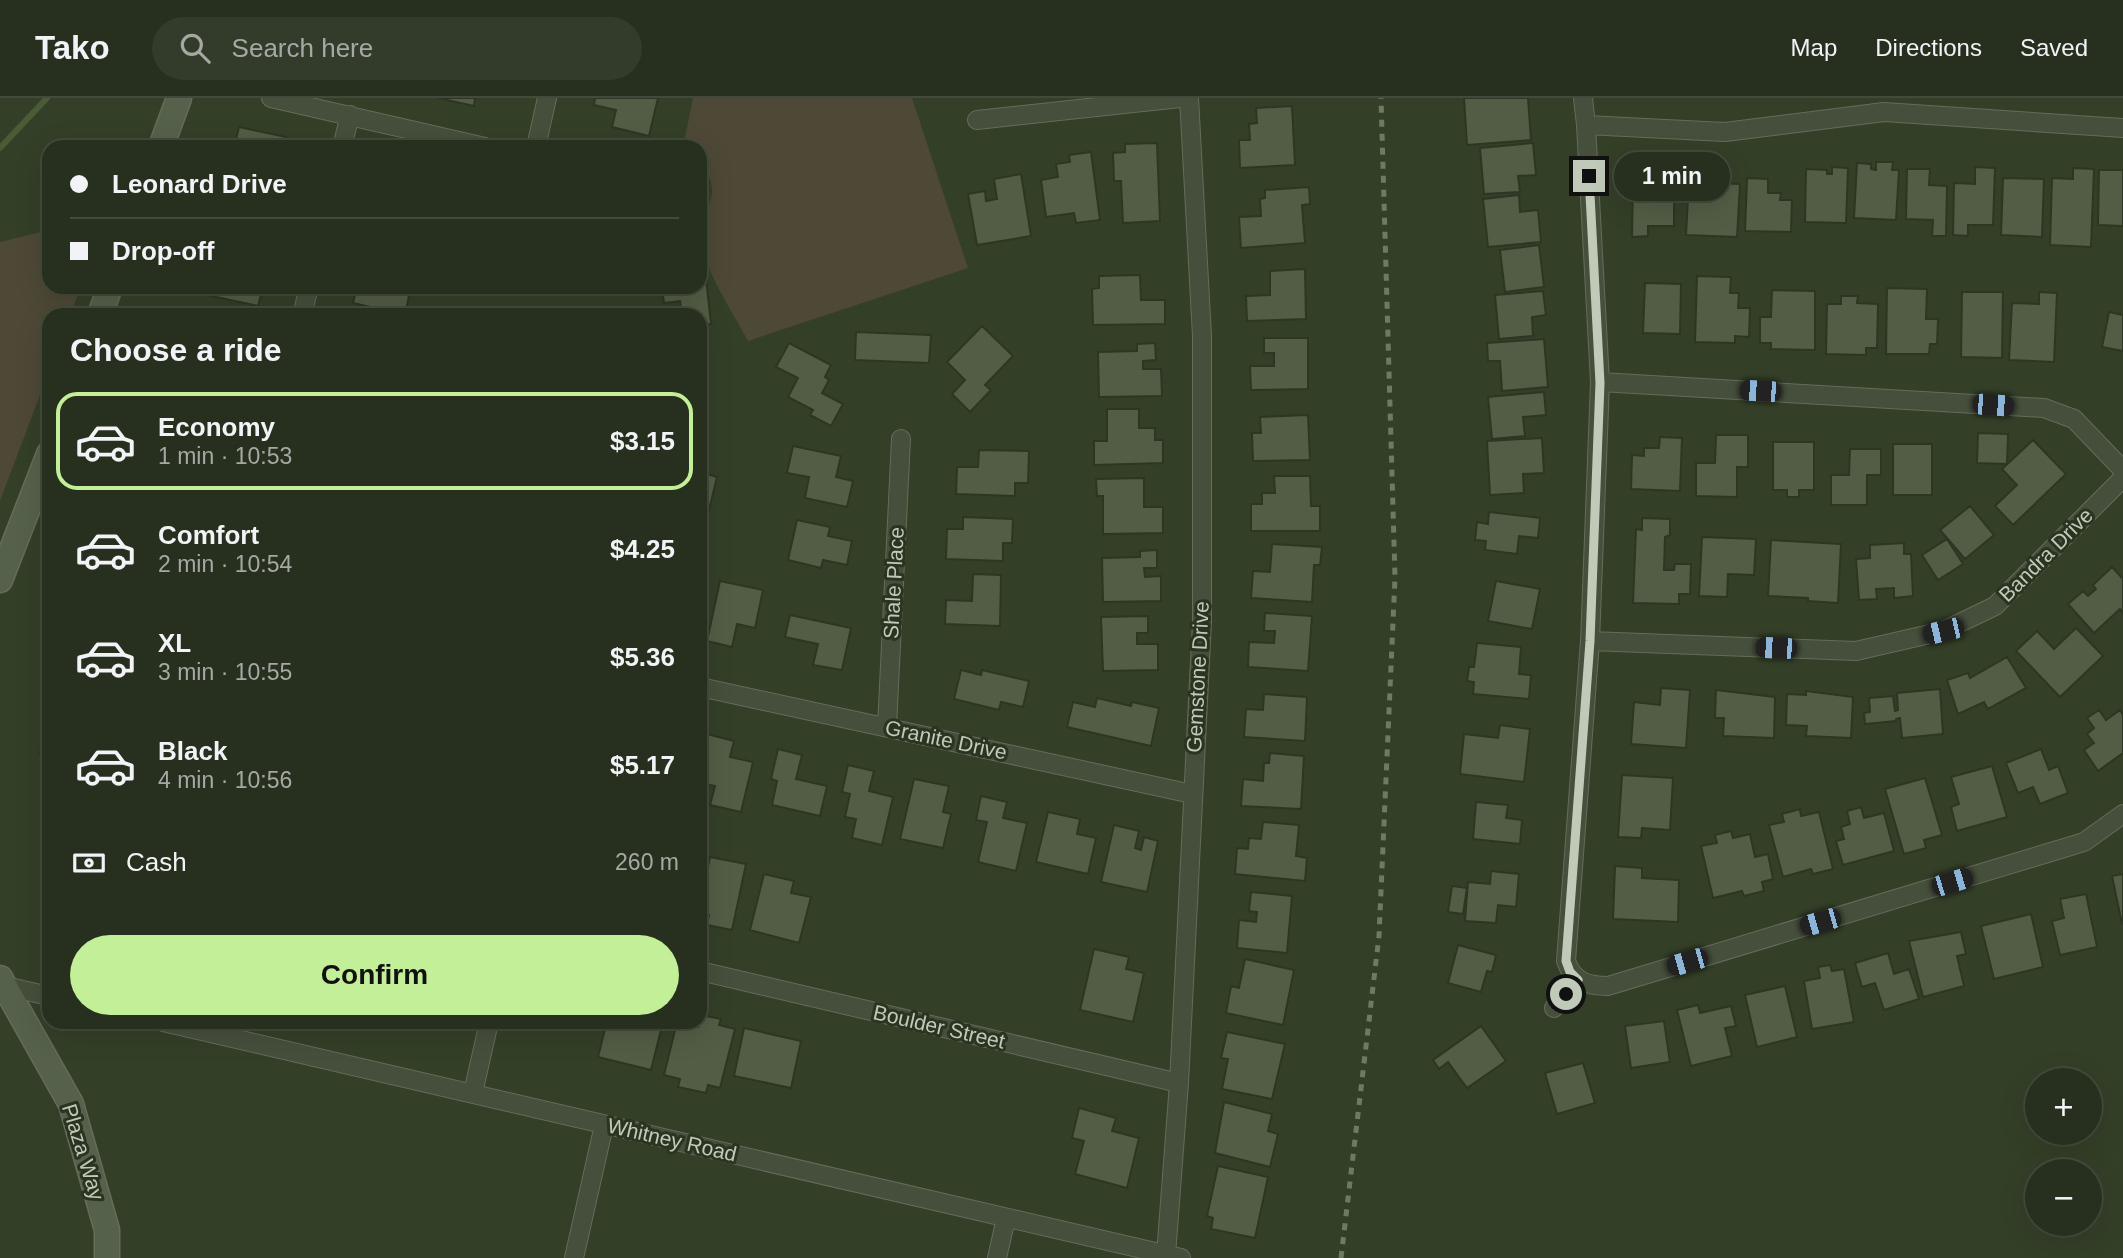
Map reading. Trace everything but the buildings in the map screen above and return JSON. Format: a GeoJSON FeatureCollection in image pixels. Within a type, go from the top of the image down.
{"type":"FeatureCollection","features":[{"type":"Feature","properties":{"kind":"main road"},"geometry":{"type":"LineString","coordinates":[[164,140],[179,98]]}},
{"type":"Feature","properties":{"kind":"main road"},"geometry":{"type":"LineString","coordinates":[[0,580],[42,472]]}},
{"type":"Feature","properties":{"kind":"main road","name":"Plaza Way"},"geometry":{"type":"LineString","coordinates":[[3,982],[71,1104],[107,1230],[107,1258]]}},
{"type":"Feature","properties":{"kind":"street"},"geometry":{"type":"LineString","coordinates":[[271,98],[455,140]]}},
{"type":"Feature","properties":{"kind":"street"},"geometry":{"type":"LineString","coordinates":[[538,140],[547,98]]}},
{"type":"Feature","properties":{"kind":"street"},"geometry":{"type":"LineString","coordinates":[[977,120],[1180,98]]}},
{"type":"Feature","properties":{"kind":"street","name":"Gemstone Drive"},"geometry":{"type":"LineString","coordinates":[[1174,1256],[1179,1083],[1202,621],[1202,336],[1189,98]]}},
{"type":"Feature","properties":{"kind":"street"},"geometry":{"type":"LineString","coordinates":[[1583,98],[1600,383],[1590,641],[1566,961],[1570,972],[1578,980],[1594,986],[1608,986],[2084,842],[2123,814]]}},
{"type":"Feature","properties":{"kind":"street"},"geometry":{"type":"LineString","coordinates":[[1586,125],[1725,132],[1884,112],[2123,128]]}},
{"type":"Feature","properties":{"kind":"street"},"geometry":{"type":"LineString","coordinates":[[344,140],[350,115]]}},
{"type":"Feature","properties":{"kind":"street"},"geometry":{"type":"LineString","coordinates":[[1600,383],[2044,408],[2074,419],[2123,470]]}},
{"type":"Feature","properties":{"kind":"street","name":"Shale Place"},"geometry":{"type":"LineString","coordinates":[[887,727],[901,439]]}},
{"type":"Feature","properties":{"kind":"street","name":"Bandra Drive"},"geometry":{"type":"LineString","coordinates":[[1590,641],[1856,651],[1943,631],[1995,606],[2123,478]]}},
{"type":"Feature","properties":{"kind":"street","name":"Granite Drive"},"geometry":{"type":"LineString","coordinates":[[707,688],[1192,794]]}},
{"type":"Feature","properties":{"kind":"street","name":"Boulder Street"},"geometry":{"type":"LineString","coordinates":[[707,973],[1179,1083]]}},
{"type":"Feature","properties":{"kind":"street"},"geometry":{"type":"LineString","coordinates":[[1554,1008],[1578,980]]}},
{"type":"Feature","properties":{"kind":"street"},"geometry":{"type":"LineString","coordinates":[[3,982],[42,994]]}},
{"type":"Feature","properties":{"kind":"street","name":"Whitney Road"},"geometry":{"type":"LineString","coordinates":[[194,1029],[1174,1256]]}},
{"type":"Feature","properties":{"kind":"street"},"geometry":{"type":"LineString","coordinates":[[473,1093],[487,1029]]}},
{"type":"Feature","properties":{"kind":"street"},"geometry":{"type":"LineString","coordinates":[[574,1258],[604,1125]]}},
{"type":"Feature","properties":{"kind":"street"},"geometry":{"type":"LineString","coordinates":[[997,1258],[1006,1218]]}},
{"type":"Feature","properties":{"kind":"shaded area"},"geometry":{"type":"Polygon","coordinates":[[[693,98],[912,98],[968,268],[748,341],[707,263],[707,207],[712,186],[707,171],[707,140],[684,140],[693,98]]]}},
{"type":"Feature","properties":{"kind":"shaded area"},"geometry":{"type":"Polygon","coordinates":[[[42,232],[42,294],[78,294],[73,308],[42,308],[42,390],[0,501],[0,242],[42,232]]]}},
{"type":"Feature","properties":{"kind":"waterway"},"geometry":{"type":"LineString","coordinates":[[0,148],[47,98]]}},
{"type":"Feature","properties":{"kind":"railway"},"geometry":{"type":"LineString","coordinates":[[1341,1258],[1379,936],[1395,577],[1381,98]]}},
{"type":"Feature","properties":{"kind":"route"},"geometry":{"type":"LineString","coordinates":[[1566,994],[1578,980],[1570,972],[1566,961],[1590,641],[1600,383],[1589,176]]}}]}
